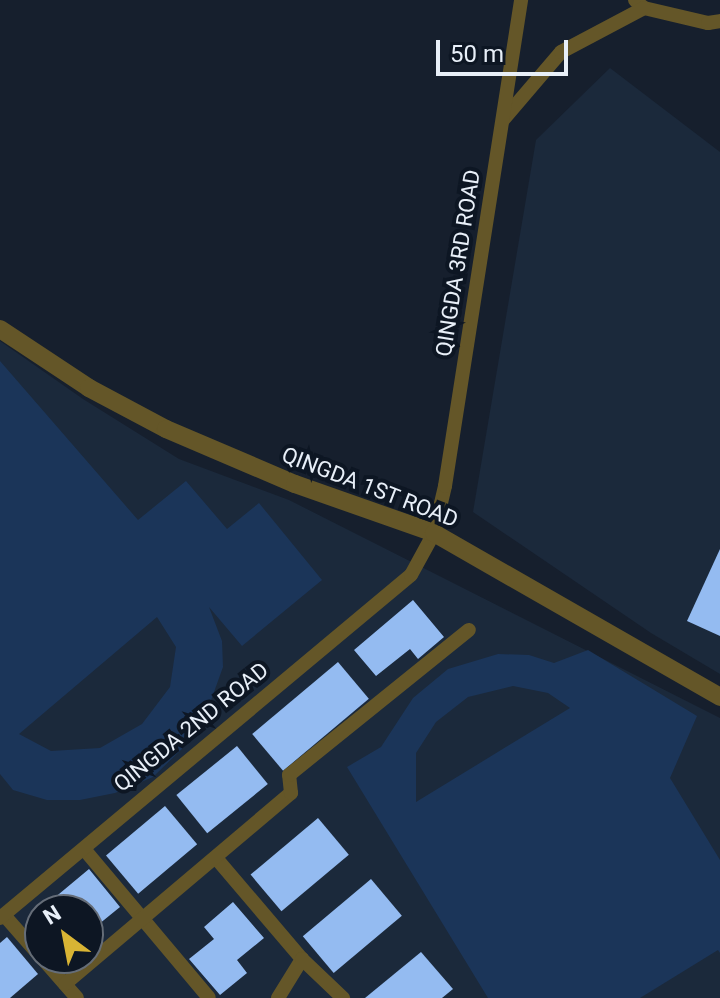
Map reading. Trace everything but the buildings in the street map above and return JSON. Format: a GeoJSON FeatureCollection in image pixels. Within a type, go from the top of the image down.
{"type":"FeatureCollection","features":[{"type":"Feature","properties":{"kind":"street","name":"QINGDA 3RD ROAD"},"geometry":{"type":"LineString","coordinates":[[411,575],[434,533],[521,0]]}},
{"type":"Feature","properties":{"kind":"street"},"geometry":{"type":"LineString","coordinates":[[503,120],[561,52],[640,4],[708,23],[720,21]]}},
{"type":"Feature","properties":{"kind":"street","name":"QINGDA 1ST ROAD"},"geometry":{"type":"LineString","coordinates":[[0,329],[89,388],[166,429],[295,484],[434,533],[720,697]]}},
{"type":"Feature","properties":{"kind":"street"},"geometry":{"type":"LineString","coordinates":[[24,940],[1,916],[411,575]]}},
{"type":"Feature","properties":{"kind":"street","name":"QINGDA 2ND ROAD"},"geometry":{"type":"LineString","coordinates":[[1,916],[411,575]]}},
{"type":"Feature","properties":{"kind":"street"},"geometry":{"type":"LineString","coordinates":[[65,984],[291,793],[289,775],[469,630]]}},
{"type":"Feature","properties":{"kind":"street"},"geometry":{"type":"LineString","coordinates":[[84,849],[209,998]]}},
{"type":"Feature","properties":{"kind":"street"},"geometry":{"type":"LineString","coordinates":[[216,858],[302,959],[343,998]]}},
{"type":"Feature","properties":{"kind":"street"},"geometry":{"type":"LineString","coordinates":[[278,998],[302,959]]}},
{"type":"Feature","properties":{"kind":"street"},"geometry":{"type":"LineString","coordinates":[[56,974],[77,998]]}},
{"type":"Feature","properties":{"kind":"shaded area"},"geometry":{"type":"Polygon","coordinates":[[[610,68],[720,152],[720,674],[651,633],[473,512],[536,140],[610,68]]]}},
{"type":"Feature","properties":{"kind":"shaded area"},"geometry":{"type":"Polygon","coordinates":[[[0,341],[83,399],[179,459],[289,500],[720,718],[720,998],[0,998],[0,341]]]}},
{"type":"Feature","properties":{"kind":"shaded area"},"geometry":{"type":"Polygon","coordinates":[[[0,361],[138,520],[186,481],[227,529],[259,503],[322,580],[242,646],[209,607],[222,641],[223,667],[205,717],[188,743],[153,777],[115,793],[80,800],[47,800],[13,790],[0,774],[0,361]],[[157,617],[19,734],[51,751],[100,748],[142,724],[170,687],[176,647],[157,617]]]}},
{"type":"Feature","properties":{"kind":"shaded area"},"geometry":{"type":"Polygon","coordinates":[[[588,650],[697,716],[670,778],[720,860],[720,953],[718,950],[640,998],[488,998],[347,767],[381,747],[413,698],[448,669],[498,654],[529,655],[554,663],[588,650]],[[513,686],[468,697],[436,722],[416,753],[416,802],[570,708],[548,693],[513,686]]]}}]}
